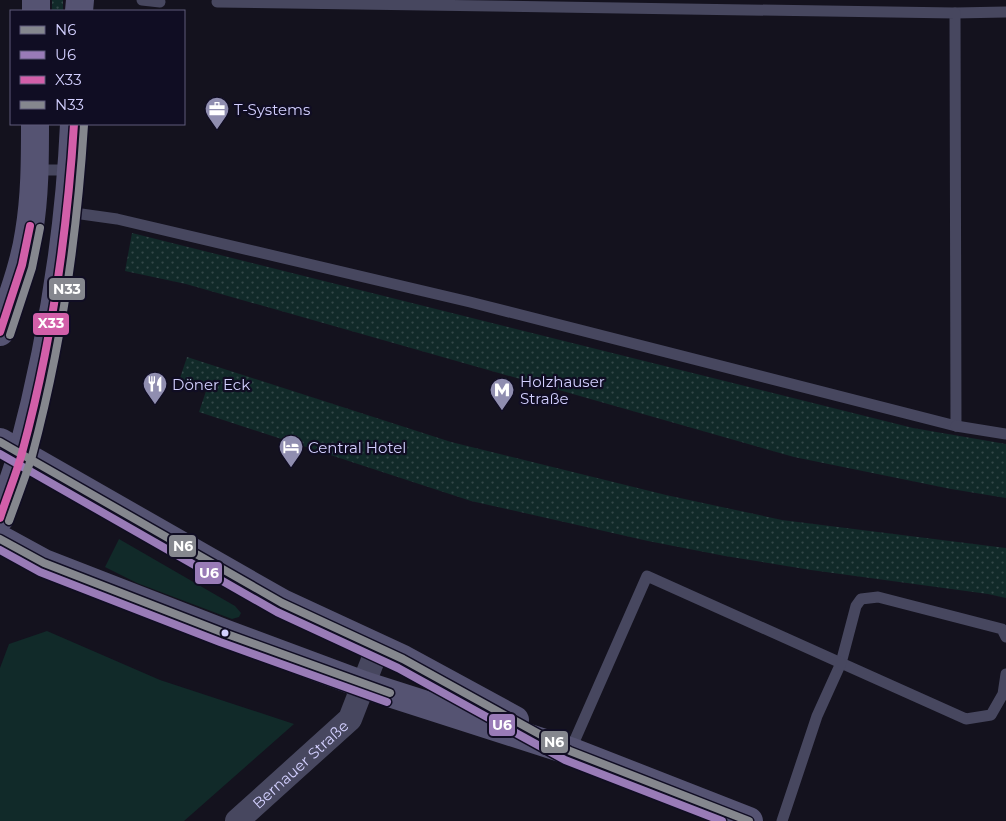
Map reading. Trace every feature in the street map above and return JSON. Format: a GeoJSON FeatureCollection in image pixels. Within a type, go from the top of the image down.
{"type":"FeatureCollection","features":[{"type":"Feature","properties":{"kind":"main road"},"geometry":{"type":"LineString","coordinates":[[0,332],[22,265],[29,233],[35,170],[35,125]]}},
{"type":"Feature","properties":{"kind":"main road"},"geometry":{"type":"LineString","coordinates":[[0,518],[11,448],[59,284],[72,170],[74,125]]}},
{"type":"Feature","properties":{"kind":"main road"},"geometry":{"type":"LineString","coordinates":[[11,448],[282,603],[403,659],[570,750]]}},
{"type":"Feature","properties":{"kind":"main road"},"geometry":{"type":"LineString","coordinates":[[0,539],[44,563],[224,633],[364,685],[570,750],[749,821]]}},
{"type":"Feature","properties":{"kind":"street","name":"Bernauer Straße"},"geometry":{"type":"LineString","coordinates":[[236,821],[350,719],[378,647]]}},
{"type":"Feature","properties":{"kind":"lane"},"geometry":{"type":"LineString","coordinates":[[142,0],[160,2]]}},
{"type":"Feature","properties":{"kind":"lane"},"geometry":{"type":"LineString","coordinates":[[218,2],[955,13],[1006,12]]}},
{"type":"Feature","properties":{"kind":"lane"},"geometry":{"type":"LineString","coordinates":[[955,13],[956,426]]}},
{"type":"Feature","properties":{"kind":"lane"},"geometry":{"type":"LineString","coordinates":[[35,170],[72,170]]}},
{"type":"Feature","properties":{"kind":"lane"},"geometry":{"type":"LineString","coordinates":[[68,212],[117,218],[441,296],[956,426],[1006,434]]}},
{"type":"Feature","properties":{"kind":"lane"},"geometry":{"type":"LineString","coordinates":[[570,750],[647,576],[966,719],[991,715],[1003,694],[1006,674]]}},
{"type":"Feature","properties":{"kind":"lane"},"geometry":{"type":"LineString","coordinates":[[782,821],[817,716],[841,663],[856,606],[860,599],[878,597],[1002,629],[1006,637]]}},
{"type":"Feature","properties":{"kind":"green space"},"geometry":{"type":"Polygon","coordinates":[[[52,0],[63,0],[63,10],[52,10],[52,0]]]}},
{"type":"Feature","properties":{"kind":"green space"},"geometry":{"type":"Polygon","coordinates":[[[132,233],[913,428],[1006,444],[1006,498],[951,489],[794,457],[186,284],[125,271],[132,233]]]}},
{"type":"Feature","properties":{"kind":"green space"},"geometry":{"type":"Polygon","coordinates":[[[187,357],[451,442],[666,495],[782,520],[1006,548],[1006,598],[725,556],[648,541],[471,501],[199,412],[206,391],[179,381],[187,357]]]}},
{"type":"Feature","properties":{"kind":"green space"},"geometry":{"type":"Polygon","coordinates":[[[119,539],[235,606],[241,613],[239,617],[232,619],[137,583],[105,567],[119,539]]]}},
{"type":"Feature","properties":{"kind":"green space"},"geometry":{"type":"Polygon","coordinates":[[[47,631],[160,680],[294,724],[184,821],[0,821],[0,668],[9,644],[47,631]]]}},
{"type":"Feature","properties":{"kind":"transit line","name":"X33"},"geometry":{"type":"LineString","coordinates":[[0,518],[22,453],[49,331],[62,249],[74,125]]}},
{"type":"Feature","properties":{"kind":"transit line","name":"N33"},"geometry":{"type":"LineString","coordinates":[[9,521],[32,456],[59,333],[77,209],[84,125]]}},
{"type":"Feature","properties":{"kind":"transit line","name":"X33"},"geometry":{"type":"LineString","coordinates":[[0,332],[22,265],[30,226]]}},
{"type":"Feature","properties":{"kind":"transit line","name":"N33"},"geometry":{"type":"LineString","coordinates":[[10,335],[32,268],[40,228]]}},
{"type":"Feature","properties":{"kind":"transit line","name":"N6"},"geometry":{"type":"LineString","coordinates":[[0,442],[282,603],[403,659],[570,751],[749,821]]}},
{"type":"Feature","properties":{"kind":"transit line","name":"U6"},"geometry":{"type":"LineString","coordinates":[[0,454],[277,612],[398,668],[565,760],[722,821]]}},
{"type":"Feature","properties":{"kind":"transit line","name":"N6"},"geometry":{"type":"LineString","coordinates":[[0,539],[44,563],[224,633],[390,693]]}},
{"type":"Feature","properties":{"kind":"transit line","name":"U6"},"geometry":{"type":"LineString","coordinates":[[0,550],[40,572],[220,642],[387,702]]}},
{"type":"Feature","properties":{"kind":"place","name":"T-Systems"},"geometry":{"type":"Point","coordinates":[217,130]}},
{"type":"Feature","properties":{"kind":"place","name":"Döner Eck"},"geometry":{"type":"Point","coordinates":[155,405]}},
{"type":"Feature","properties":{"kind":"place","name":"Holzhauser Straße"},"geometry":{"type":"Point","coordinates":[502,411]}},
{"type":"Feature","properties":{"kind":"place","name":"Central Hotel"},"geometry":{"type":"Point","coordinates":[291,468]}}]}
